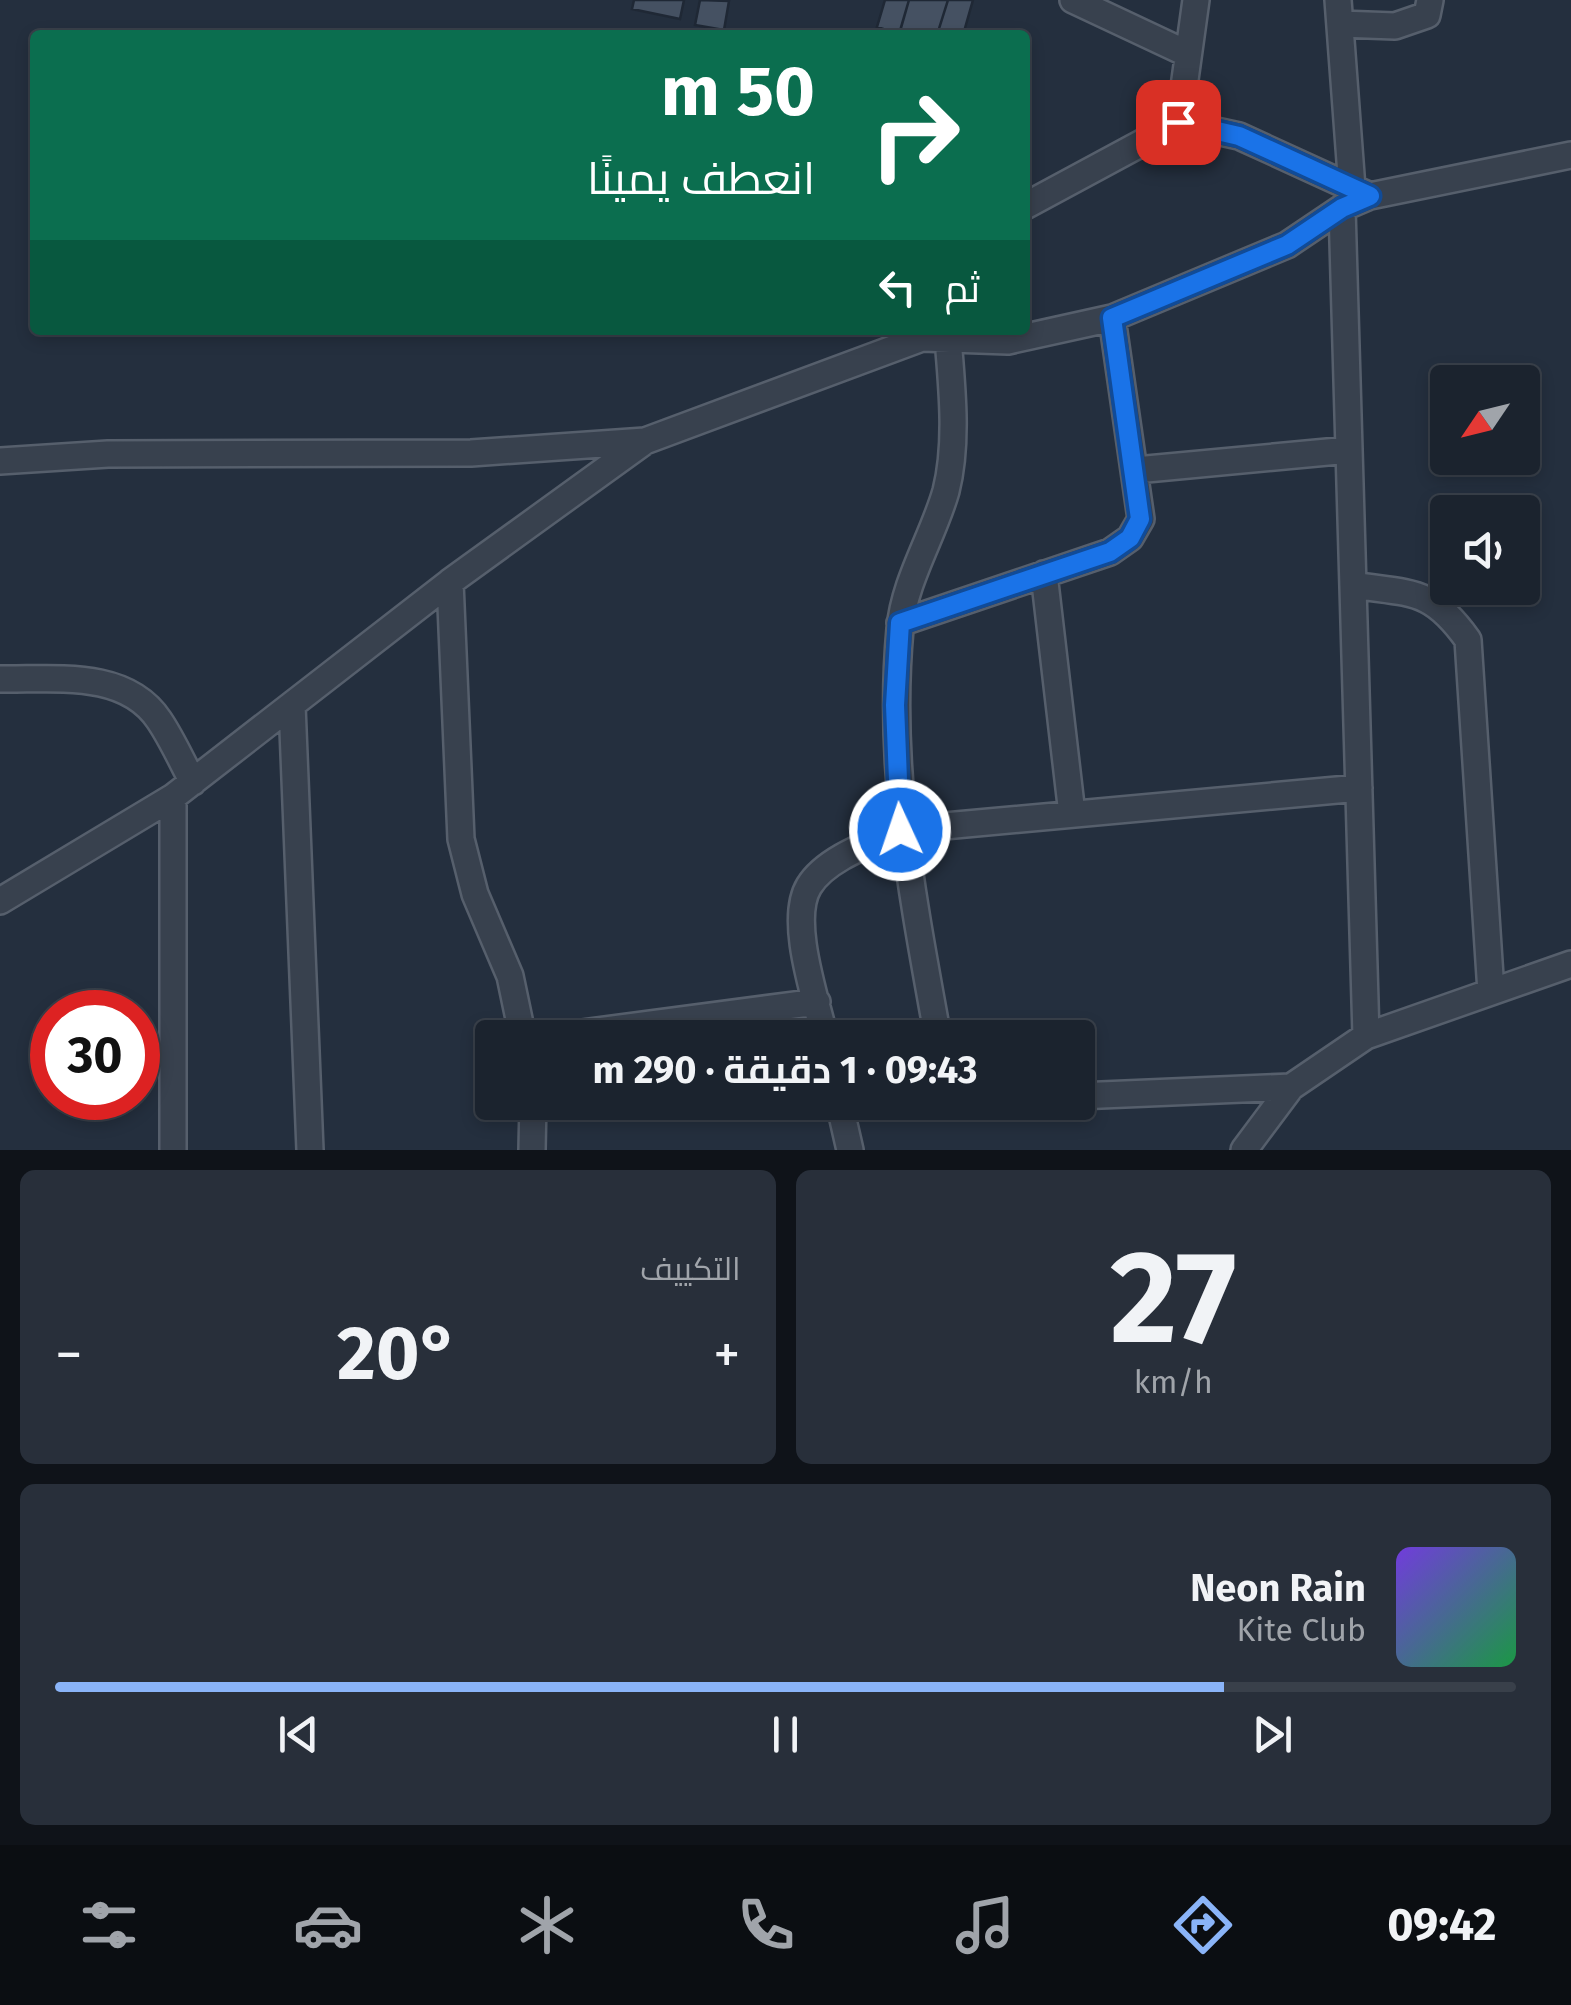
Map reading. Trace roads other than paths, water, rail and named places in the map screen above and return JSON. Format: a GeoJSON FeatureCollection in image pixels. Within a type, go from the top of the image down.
{"type":"FeatureCollection","features":[{"type":"Feature","properties":{"kind":"street"},"geometry":{"type":"LineString","coordinates":[[1072,0],[1188,54]]}},
{"type":"Feature","properties":{"kind":"street"},"geometry":{"type":"LineString","coordinates":[[1178,122],[1196,0]]}},
{"type":"Feature","properties":{"kind":"street"},"geometry":{"type":"LineString","coordinates":[[1366,1036],[1349,450],[1355,198],[1339,12],[1411,23],[1427,15],[1430,0]]}},
{"type":"Feature","properties":{"kind":"street"},"geometry":{"type":"LineString","coordinates":[[1030,203],[1178,122],[1239,136],[1355,198]]}},
{"type":"Feature","properties":{"kind":"street"},"geometry":{"type":"LineString","coordinates":[[0,901],[183,790],[450,582],[645,441],[931,336],[1008,341],[1112,318],[1287,245],[1355,198],[1571,154]]}},
{"type":"Feature","properties":{"kind":"street"},"geometry":{"type":"LineString","coordinates":[[900,623],[1110,552],[1130,538],[1140,519],[1136,470],[1112,318]]}},
{"type":"Feature","properties":{"kind":"street"},"geometry":{"type":"LineString","coordinates":[[931,336],[953,400],[946,489],[900,623],[895,705],[900,830],[935,1020]]}},
{"type":"Feature","properties":{"kind":"street"},"geometry":{"type":"LineString","coordinates":[[0,461],[108,454],[472,453],[645,441]]}},
{"type":"Feature","properties":{"kind":"street"},"geometry":{"type":"LineString","coordinates":[[1136,470],[1349,450]]}},
{"type":"Feature","properties":{"kind":"street"},"geometry":{"type":"LineString","coordinates":[[1044,574],[1072,814]]}},
{"type":"Feature","properties":{"kind":"street"},"geometry":{"type":"LineString","coordinates":[[450,582],[462,839],[474,894],[510,976],[519,1020]]}},
{"type":"Feature","properties":{"kind":"street"},"geometry":{"type":"LineString","coordinates":[[1352,585],[1427,596],[1451,617],[1468,640],[1491,992]]}},
{"type":"Feature","properties":{"kind":"street"},"geometry":{"type":"LineString","coordinates":[[0,679],[74,677],[132,694],[158,717],[183,790],[173,1150]]}},
{"type":"Feature","properties":{"kind":"street"},"geometry":{"type":"LineString","coordinates":[[292,704],[310,1150]]}},
{"type":"Feature","properties":{"kind":"street"},"geometry":{"type":"LineString","coordinates":[[821,1020],[800,908],[810,884],[843,857],[900,830],[1358,788]]}},
{"type":"Feature","properties":{"kind":"street"},"geometry":{"type":"LineString","coordinates":[[1244,1150],[1291,1087],[1366,1036],[1571,964]]}},
{"type":"Feature","properties":{"kind":"street"},"geometry":{"type":"LineString","coordinates":[[680,1020],[817,1002]]}},
{"type":"Feature","properties":{"kind":"street"},"geometry":{"type":"LineString","coordinates":[[1095,1095],[1291,1087]]}},
{"type":"Feature","properties":{"kind":"street"},"geometry":{"type":"LineString","coordinates":[[532,1150],[533,1120]]}},
{"type":"Feature","properties":{"kind":"street"},"geometry":{"type":"LineString","coordinates":[[843,1120],[850,1150]]}}]}
